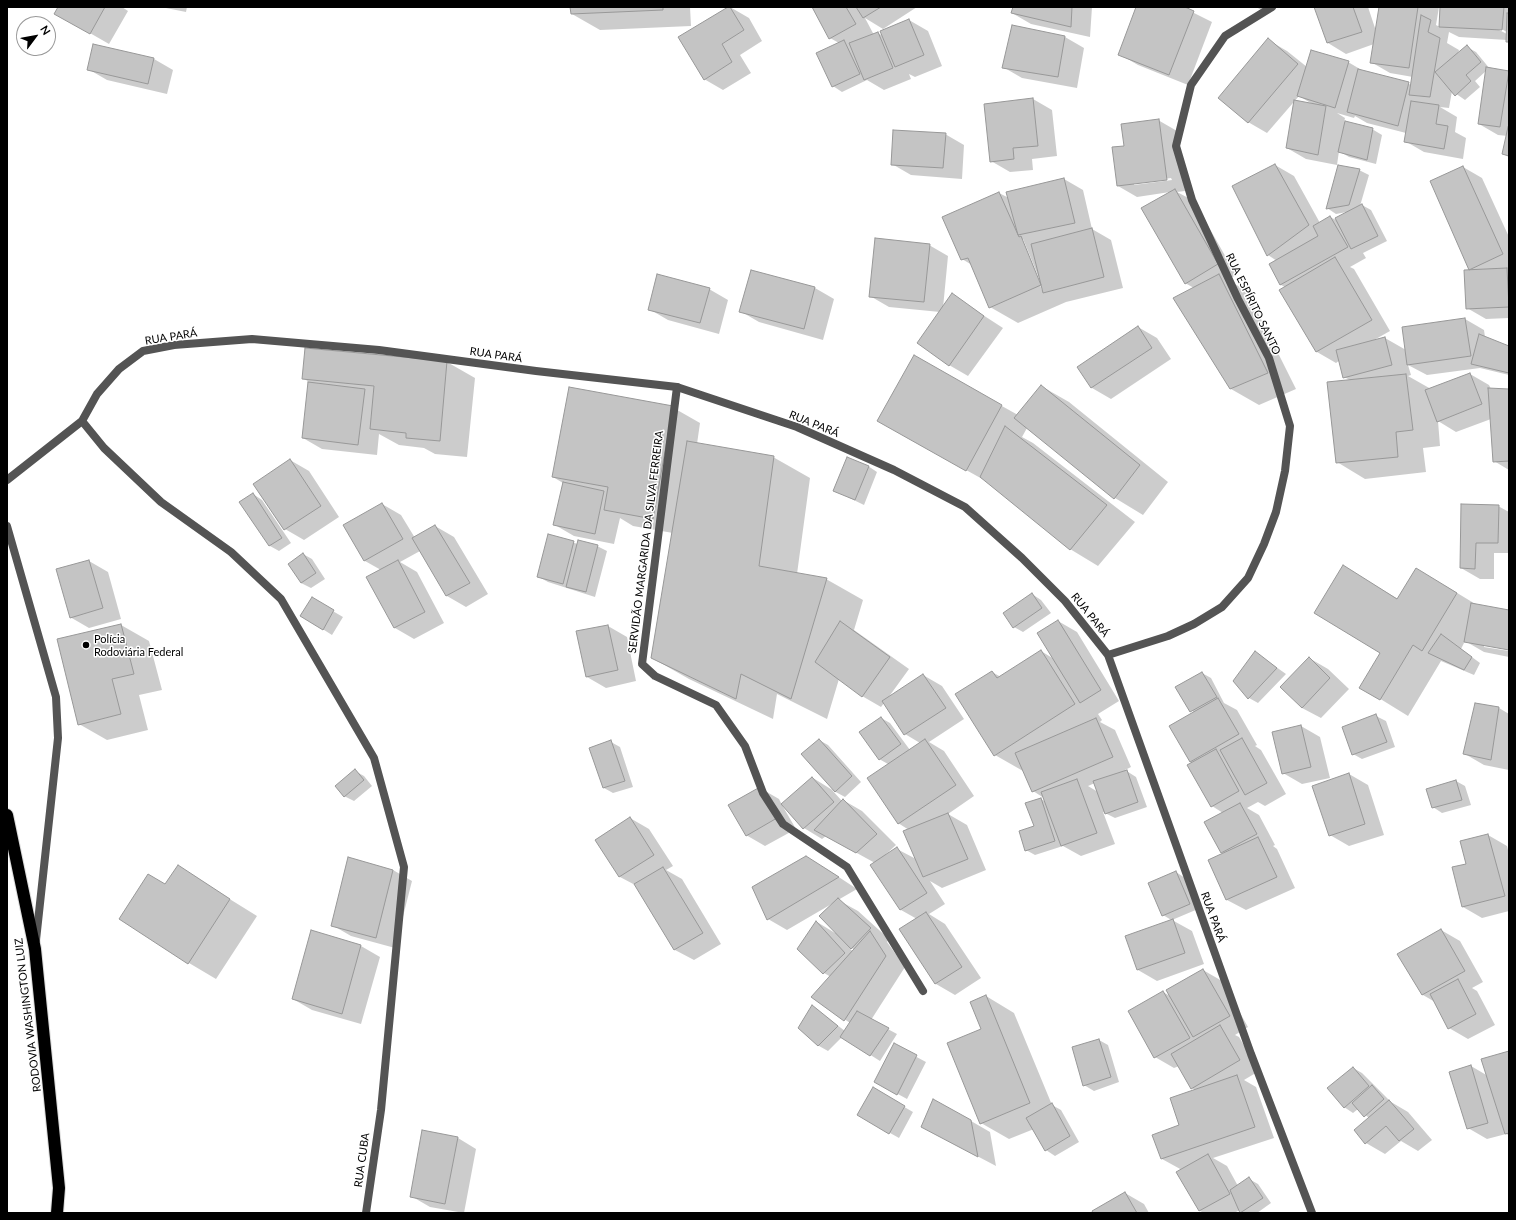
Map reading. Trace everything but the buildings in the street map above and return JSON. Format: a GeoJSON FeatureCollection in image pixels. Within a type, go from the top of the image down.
{"type":"FeatureCollection","features":[{"type":"Feature","properties":{"kind":"highway","name":"RODOVIA WASHINGTON LUIZ"},"geometry":{"type":"LineString","coordinates":[[7,815],[35,949],[59,1188],[57,1213]]}},
{"type":"Feature","properties":{"kind":"street","name":"RUA ESPÍRITO SANTO"},"geometry":{"type":"LineString","coordinates":[[1108,655],[1168,636],[1194,624],[1222,606],[1248,578],[1264,544],[1276,512],[1286,471],[1290,426],[1269,358],[1238,299],[1192,200],[1176,146],[1191,85],[1224,36],[1272,7]]}},
{"type":"Feature","properties":{"kind":"street","name":"RUA PARÁ"},"geometry":{"type":"LineString","coordinates":[[82,421],[97,394],[118,369],[144,351],[174,345],[252,339],[379,350],[536,371],[677,387],[797,428],[894,470],[965,508],[1022,558],[1065,601],[1108,655],[1251,1054],[1312,1213]]}},
{"type":"Feature","properties":{"kind":"street","name":"SERVIDÃO MARGARIDA DA SILVA FERREIRA"},"geometry":{"type":"LineString","coordinates":[[677,387],[642,664],[655,676],[716,705],[745,746],[763,793],[783,824],[847,868],[923,991]]}},
{"type":"Feature","properties":{"kind":"street"},"geometry":{"type":"LineString","coordinates":[[7,480],[82,421]]}},
{"type":"Feature","properties":{"kind":"street","name":"RUA CUBA"},"geometry":{"type":"LineString","coordinates":[[82,421],[104,448],[161,502],[231,552],[281,599],[374,758],[404,867],[380,1110],[366,1213]]}},
{"type":"Feature","properties":{"kind":"street"},"geometry":{"type":"LineString","coordinates":[[7,526],[56,697],[58,738],[35,949]]}},
{"type":"Feature","properties":{"kind":"place","name":"Polícia Rodoviária Federal"},"geometry":{"type":"Point","coordinates":[86,645]}}]}
